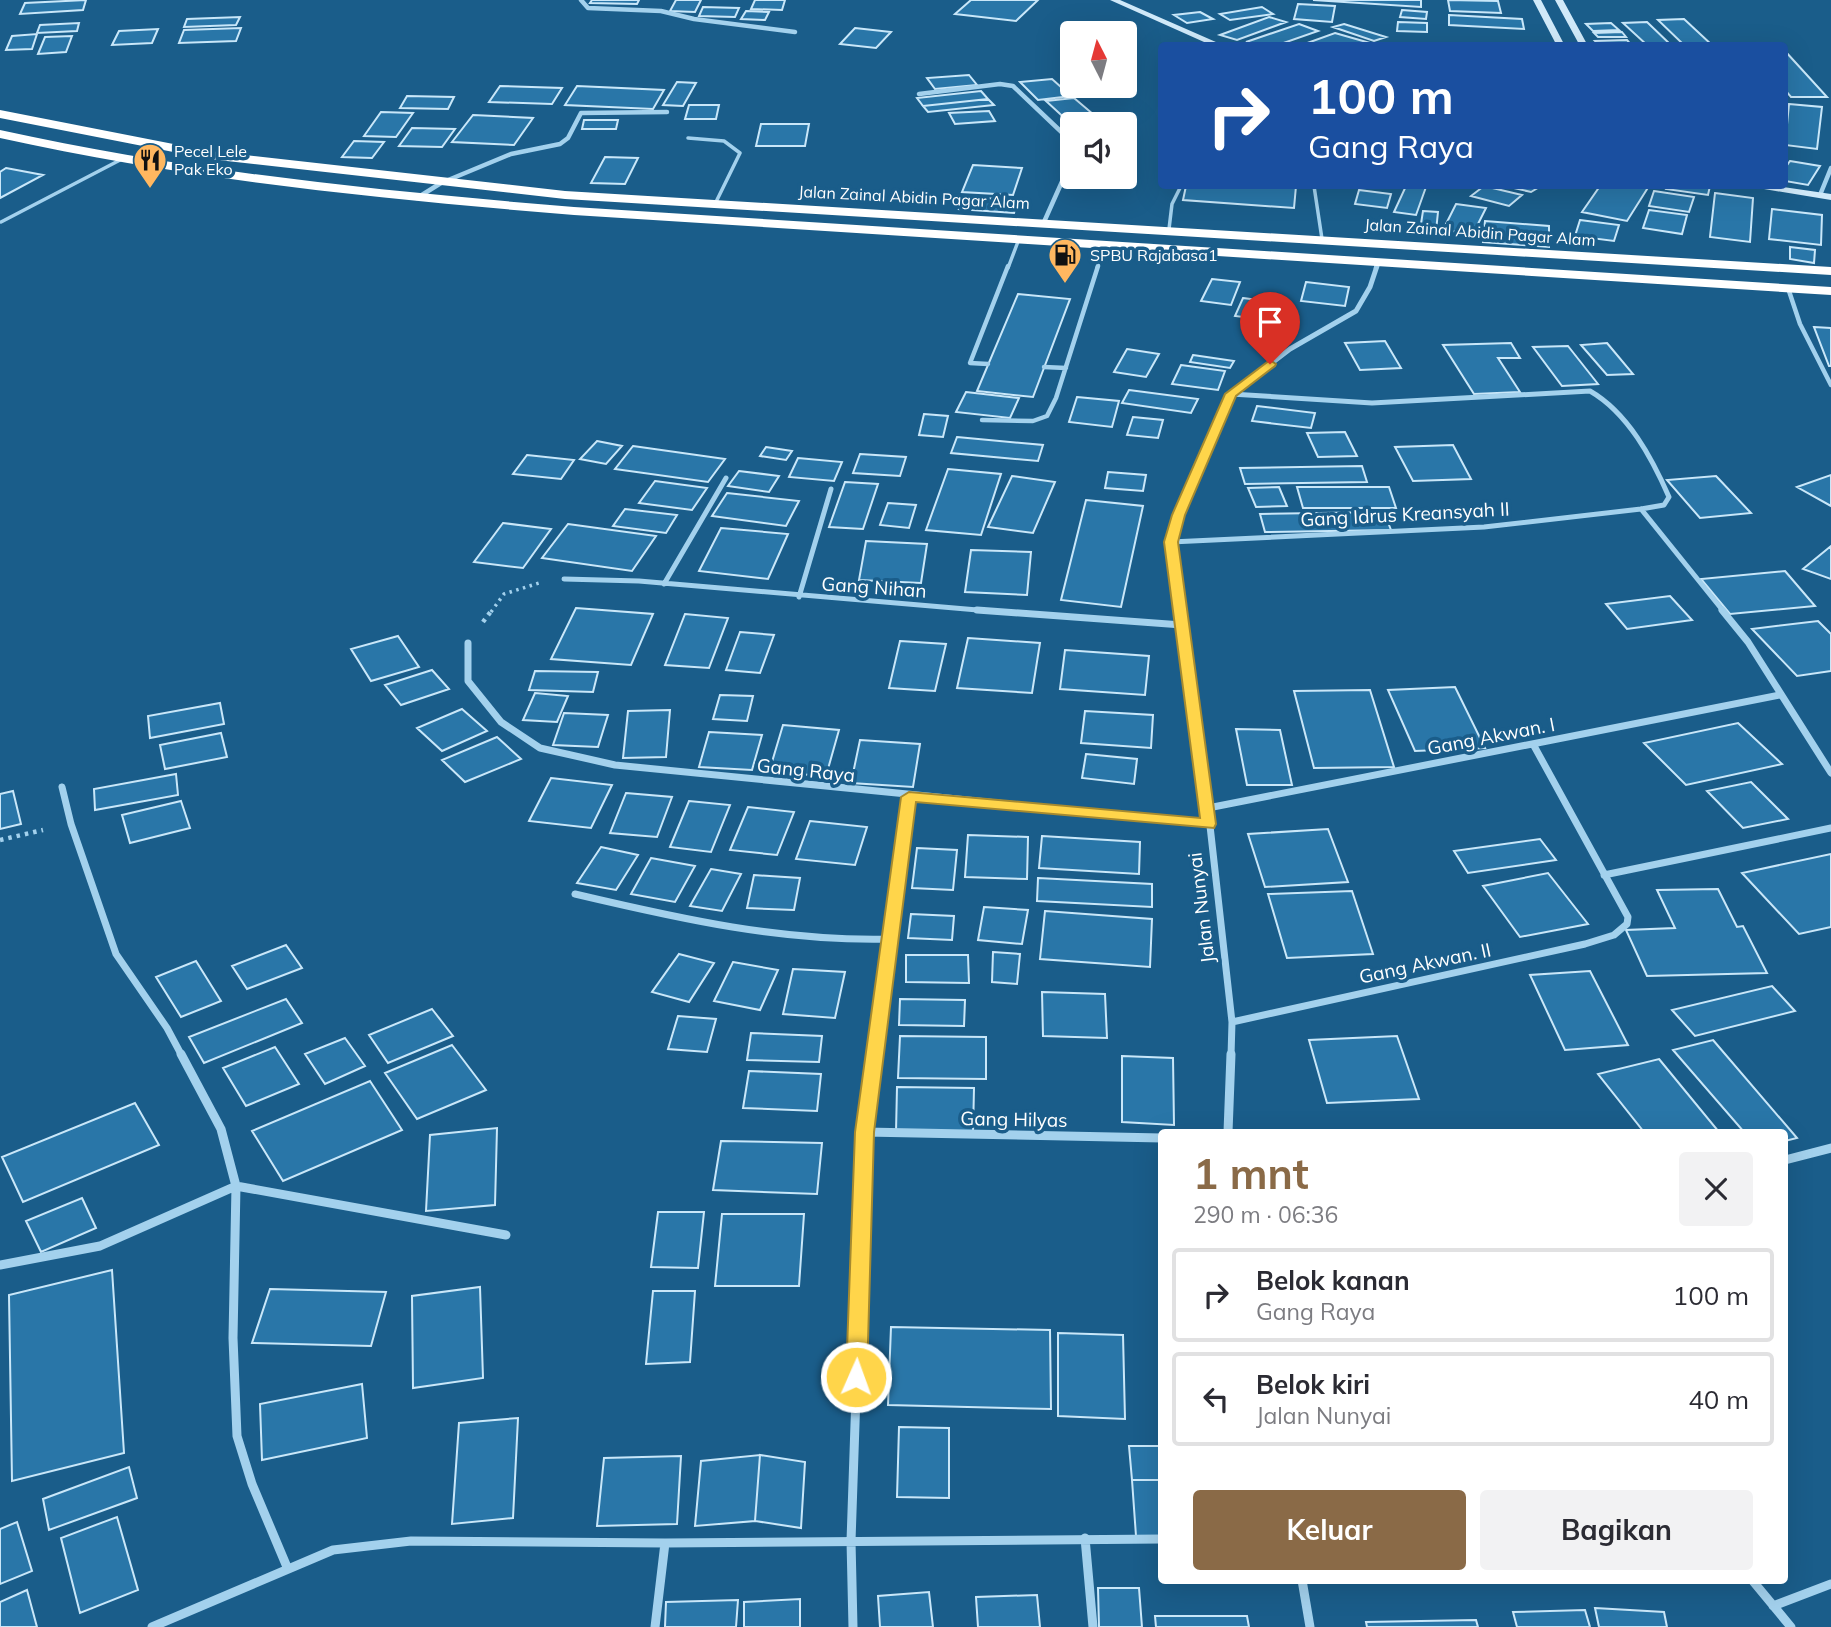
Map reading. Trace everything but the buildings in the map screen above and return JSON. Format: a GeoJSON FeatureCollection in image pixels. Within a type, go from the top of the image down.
{"type":"FeatureCollection","features":[{"type":"Feature","properties":{"kind":"highway","name":"Jalan Zainal Abidin Pagar Alam"},"geometry":{"type":"LineString","coordinates":[[0,114],[209,155],[565,195],[1170,229],[1831,271]]}},
{"type":"Feature","properties":{"kind":"highway","name":"Jalan Zainal Abidin Pagar Alam"},"geometry":{"type":"LineString","coordinates":[[0,134],[122,159],[275,182],[417,198],[574,211],[1831,291]]}},
{"type":"Feature","properties":{"kind":"street"},"geometry":{"type":"LineString","coordinates":[[581,0],[589,8],[662,11],[694,19],[795,32]]}},
{"type":"Feature","properties":{"kind":"street"},"geometry":{"type":"LineString","coordinates":[[1114,0],[1213,42]]}},
{"type":"Feature","properties":{"kind":"street"},"geometry":{"type":"LineString","coordinates":[[1537,0],[1559,42]]}},
{"type":"Feature","properties":{"kind":"street"},"geometry":{"type":"LineString","coordinates":[[1559,0],[1582,42]]}},
{"type":"Feature","properties":{"kind":"street"},"geometry":{"type":"LineString","coordinates":[[919,94],[1000,84],[1013,86],[1060,131]]}},
{"type":"Feature","properties":{"kind":"street"},"geometry":{"type":"LineString","coordinates":[[417,198],[441,183],[511,154],[560,144],[568,138],[581,113],[667,112]]}},
{"type":"Feature","properties":{"kind":"street"},"geometry":{"type":"LineString","coordinates":[[1820,195],[1831,167]]}},
{"type":"Feature","properties":{"kind":"street"},"geometry":{"type":"LineString","coordinates":[[1044,222],[1060,187]]}},
{"type":"Feature","properties":{"kind":"street"},"geometry":{"type":"LineString","coordinates":[[1783,189],[1831,197]]}},
{"type":"Feature","properties":{"kind":"street","name":"Jalan Nunyai"},"geometry":{"type":"LineString","coordinates":[[1228,1129],[1232,1022],[1208,808],[1171,542],[1178,515],[1231,394],[1290,349],[1356,311],[1370,287],[1378,262]]}},
{"type":"Feature","properties":{"kind":"street"},"geometry":{"type":"LineString","coordinates":[[1231,394],[1372,402],[1590,391],[1601,395],[1618,413],[1666,488],[1669,497],[1664,505],[1641,509],[1748,642],[1831,773]]}},
{"type":"Feature","properties":{"kind":"street"},"geometry":{"type":"LineString","coordinates":[[664,584],[726,478]]}},
{"type":"Feature","properties":{"kind":"street"},"geometry":{"type":"LineString","coordinates":[[799,597],[831,489]]}},
{"type":"Feature","properties":{"kind":"street","name":"Gang Idrus Kreansyah II"},"geometry":{"type":"LineString","coordinates":[[1171,542],[1484,527],[1641,509]]}},
{"type":"Feature","properties":{"kind":"street","name":"Gang Nihan"},"geometry":{"type":"LineString","coordinates":[[564,579],[664,584],[799,597],[1182,625]]}},
{"type":"Feature","properties":{"kind":"street","name":"Gang Raya"},"geometry":{"type":"LineString","coordinates":[[468,643],[468,681],[501,722],[540,748],[615,765],[909,797],[1208,824]]}},
{"type":"Feature","properties":{"kind":"street","name":"Gang Akwan. I"},"geometry":{"type":"LineString","coordinates":[[1208,808],[1780,695]]}},
{"type":"Feature","properties":{"kind":"street"},"geometry":{"type":"LineString","coordinates":[[1533,744],[1604,875],[1831,828]]}},
{"type":"Feature","properties":{"kind":"street"},"geometry":{"type":"LineString","coordinates":[[62,787],[71,824],[116,954],[167,1028],[221,1129],[236,1186],[233,1338],[237,1436],[252,1484],[287,1567]]}},
{"type":"Feature","properties":{"kind":"street"},"geometry":{"type":"LineString","coordinates":[[853,1627],[851,1541],[864,1132],[909,797]]}},
{"type":"Feature","properties":{"kind":"street","name":"Gang Akwan. II"},"geometry":{"type":"LineString","coordinates":[[1232,1022],[1585,944],[1614,935],[1628,925],[1628,917],[1604,875]]}},
{"type":"Feature","properties":{"kind":"street"},"geometry":{"type":"LineString","coordinates":[[575,894],[734,932],[811,941],[891,939]]}},
{"type":"Feature","properties":{"kind":"street","name":"Gang Hilyas"},"geometry":{"type":"LineString","coordinates":[[864,1132],[1158,1138]]}},
{"type":"Feature","properties":{"kind":"street"},"geometry":{"type":"LineString","coordinates":[[1788,1159],[1831,1148]]}},
{"type":"Feature","properties":{"kind":"street"},"geometry":{"type":"LineString","coordinates":[[0,1265],[100,1246],[236,1186],[506,1235]]}},
{"type":"Feature","properties":{"kind":"street"},"geometry":{"type":"LineString","coordinates":[[1085,1538],[1093,1627]]}},
{"type":"Feature","properties":{"kind":"street"},"geometry":{"type":"LineString","coordinates":[[152,1627],[287,1567],[333,1550],[411,1541],[665,1543],[1158,1539]]}},
{"type":"Feature","properties":{"kind":"street"},"geometry":{"type":"LineString","coordinates":[[655,1627],[665,1543]]}},
{"type":"Feature","properties":{"kind":"street"},"geometry":{"type":"LineString","coordinates":[[1303,1584],[1310,1627]]}},
{"type":"Feature","properties":{"kind":"street"},"geometry":{"type":"LineString","coordinates":[[1755,1584],[1791,1627]]}},
{"type":"Feature","properties":{"kind":"street"},"geometry":{"type":"LineString","coordinates":[[1773,1606],[1831,1584]]}},
{"type":"Feature","properties":{"kind":"lane"},"geometry":{"type":"LineString","coordinates":[[688,138],[724,140],[736,145],[740,153],[715,204]]}},
{"type":"Feature","properties":{"kind":"lane"},"geometry":{"type":"LineString","coordinates":[[1,222],[122,159]]}},
{"type":"Feature","properties":{"kind":"lane"},"geometry":{"type":"LineString","coordinates":[[1170,229],[1172,204],[1180,189]]}},
{"type":"Feature","properties":{"kind":"lane"},"geometry":{"type":"LineString","coordinates":[[1314,189],[1322,239]]}},
{"type":"Feature","properties":{"kind":"lane"},"geometry":{"type":"LineString","coordinates":[[988,364],[970,363],[1019,239]]}},
{"type":"Feature","properties":{"kind":"lane"},"geometry":{"type":"LineString","coordinates":[[982,420],[1033,421],[1047,416],[1066,368],[1105,244]]}},
{"type":"Feature","properties":{"kind":"lane"},"geometry":{"type":"LineString","coordinates":[[1788,288],[1800,324],[1831,385]]}},
{"type":"Feature","properties":{"kind":"lane"},"geometry":{"type":"LineString","coordinates":[[1044,367],[1066,368]]}},
{"type":"Feature","properties":{"kind":"path"},"geometry":{"type":"LineString","coordinates":[[468,643],[504,594],[534,583],[564,579]]}},
{"type":"Feature","properties":{"kind":"path"},"geometry":{"type":"LineString","coordinates":[[0,840],[71,824]]}},
{"type":"Feature","properties":{"kind":"place","name":"Pecel Lele Pak Eko"},"geometry":{"type":"Point","coordinates":[150,190]}},
{"type":"Feature","properties":{"kind":"place","name":"SPBU Rajabasa1"},"geometry":{"type":"Point","coordinates":[1065,285]}},
{"type":"Feature","properties":{"kind":"route"},"geometry":{"type":"LineString","coordinates":[[856,1377],[864,1132],[909,797],[1208,824],[1171,542],[1178,515],[1231,394],[1270,364]]}}]}
